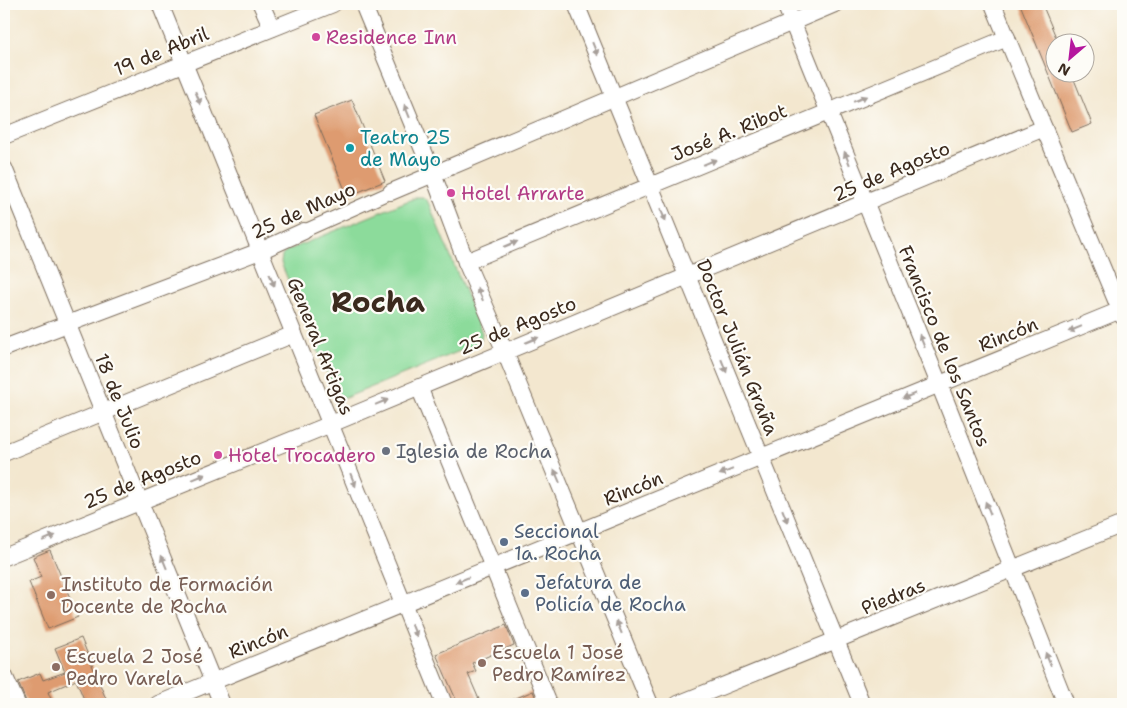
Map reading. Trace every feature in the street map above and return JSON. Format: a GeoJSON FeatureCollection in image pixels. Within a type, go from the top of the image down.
{"type":"FeatureCollection","features":[{"type":"Feature","properties":{"kind":"street","name":"General Artigas"},"geometry":{"type":"LineString","coordinates":[[160,4],[444,704]]}},
{"type":"Feature","properties":{"kind":"street"},"geometry":{"type":"LineString","coordinates":[[262,4],[272,28]]}},
{"type":"Feature","properties":{"kind":"street","name":"19 de Abril"},"geometry":{"type":"LineString","coordinates":[[4,136],[333,4]]}},
{"type":"Feature","properties":{"kind":"street"},"geometry":{"type":"LineString","coordinates":[[363,4],[433,174],[466,262],[650,704]]}},
{"type":"Feature","properties":{"kind":"street","name":"Doctor Julián Graña"},"geometry":{"type":"LineString","coordinates":[[576,4],[862,704]]}},
{"type":"Feature","properties":{"kind":"street","name":"Francisco de los Santos"},"geometry":{"type":"LineString","coordinates":[[785,4],[1066,704]]}},
{"type":"Feature","properties":{"kind":"street","name":"25 de Mayo"},"geometry":{"type":"LineString","coordinates":[[4,348],[260,251],[391,192],[835,4]]}},
{"type":"Feature","properties":{"kind":"street"},"geometry":{"type":"LineString","coordinates":[[993,4],[1122,312]]}},
{"type":"Feature","properties":{"kind":"street","name":"José A. Ribot"},"geometry":{"type":"LineString","coordinates":[[466,262],[1007,38]]}},
{"type":"Feature","properties":{"kind":"street","name":"25 de Agosto"},"geometry":{"type":"LineString","coordinates":[[4,557],[419,388],[1044,128]]}},
{"type":"Feature","properties":{"kind":"street","name":"18 de Julio"},"geometry":{"type":"LineString","coordinates":[[4,168],[222,704]]}},
{"type":"Feature","properties":{"kind":"street","name":"Rincón"},"geometry":{"type":"LineString","coordinates":[[158,704],[939,384],[1122,312]]}},
{"type":"Feature","properties":{"kind":"street"},"geometry":{"type":"LineString","coordinates":[[4,453],[294,334]]}},
{"type":"Feature","properties":{"kind":"street"},"geometry":{"type":"LineString","coordinates":[[419,388],[549,704]]}},
{"type":"Feature","properties":{"kind":"street","name":"Piedras"},"geometry":{"type":"LineString","coordinates":[[678,704],[1123,524]]}},
{"type":"Feature","properties":{"kind":"street"},"geometry":{"type":"LineString","coordinates":[[4,675],[16,704]]}},
{"type":"Feature","properties":{"kind":"green space"},"geometry":{"type":"Polygon","coordinates":[[[417,197],[423,197],[428,202],[482,333],[481,339],[477,344],[345,398],[336,394],[281,263],[282,256],[286,251],[417,197]]]}},
{"type":"Feature","properties":{"kind":"building"},"geometry":{"type":"Polygon","coordinates":[[[1020,4],[1042,4],[1054,32],[1044,32],[1044,63],[1020,4]]]}},
{"type":"Feature","properties":{"kind":"building"},"geometry":{"type":"Polygon","coordinates":[[[1052,82],[1075,82],[1092,124],[1072,132],[1052,82]]]}},
{"type":"Feature","properties":{"kind":"building","name":"Teatro 25 de Mayo"},"geometry":{"type":"Polygon","coordinates":[[[352,100],[385,181],[351,195],[346,192],[314,115],[352,100]]]}},
{"type":"Feature","properties":{"kind":"building"},"geometry":{"type":"Polygon","coordinates":[[[50,550],[78,617],[48,629],[29,582],[41,577],[33,557],[50,550]]]}},
{"type":"Feature","properties":{"kind":"building"},"geometry":{"type":"Polygon","coordinates":[[[506,625],[514,645],[472,663],[476,671],[468,674],[481,704],[458,704],[436,654],[506,625]]]}},
{"type":"Feature","properties":{"kind":"building"},"geometry":{"type":"Polygon","coordinates":[[[81,638],[108,704],[86,704],[76,680],[48,692],[53,704],[27,704],[18,682],[40,673],[43,680],[65,672],[55,648],[81,638]]]}},
{"type":"Feature","properties":{"kind":"building"},"geometry":{"type":"Polygon","coordinates":[[[533,691],[538,704],[502,704],[533,691]]]}},
{"type":"Feature","properties":{"kind":"place","name":"Residence Inn"},"geometry":{"type":"Point","coordinates":[316,37]}},
{"type":"Feature","properties":{"kind":"place","name":"Teatro 25 de Mayo"},"geometry":{"type":"Point","coordinates":[350,148]}},
{"type":"Feature","properties":{"kind":"place","name":"Hotel Arrarte"},"geometry":{"type":"Point","coordinates":[451,193]}},
{"type":"Feature","properties":{"kind":"place","name":"Iglesia de Rocha"},"geometry":{"type":"Point","coordinates":[386,451]}},
{"type":"Feature","properties":{"kind":"place","name":"Hotel Trocadero"},"geometry":{"type":"Point","coordinates":[218,455]}},
{"type":"Feature","properties":{"kind":"place","name":"Seccional 1a. Rocha"},"geometry":{"type":"Point","coordinates":[504,542]}},
{"type":"Feature","properties":{"kind":"place","name":"Jefatura de Policía de Rocha"},"geometry":{"type":"Point","coordinates":[525,593]}},
{"type":"Feature","properties":{"kind":"place","name":"Instituto de Formación Docente de Rocha"},"geometry":{"type":"Point","coordinates":[51,595]}},
{"type":"Feature","properties":{"kind":"place","name":"Escuela 1 José Pedro Ramírez"},"geometry":{"type":"Point","coordinates":[482,663]}},
{"type":"Feature","properties":{"kind":"place","name":"Escuela 2 José Pedro Varela"},"geometry":{"type":"Point","coordinates":[56,667]}},
{"type":"Feature","properties":{"kind":"district","name":"Rocha"},"geometry":{"type":"Point","coordinates":[378,302]}}]}
